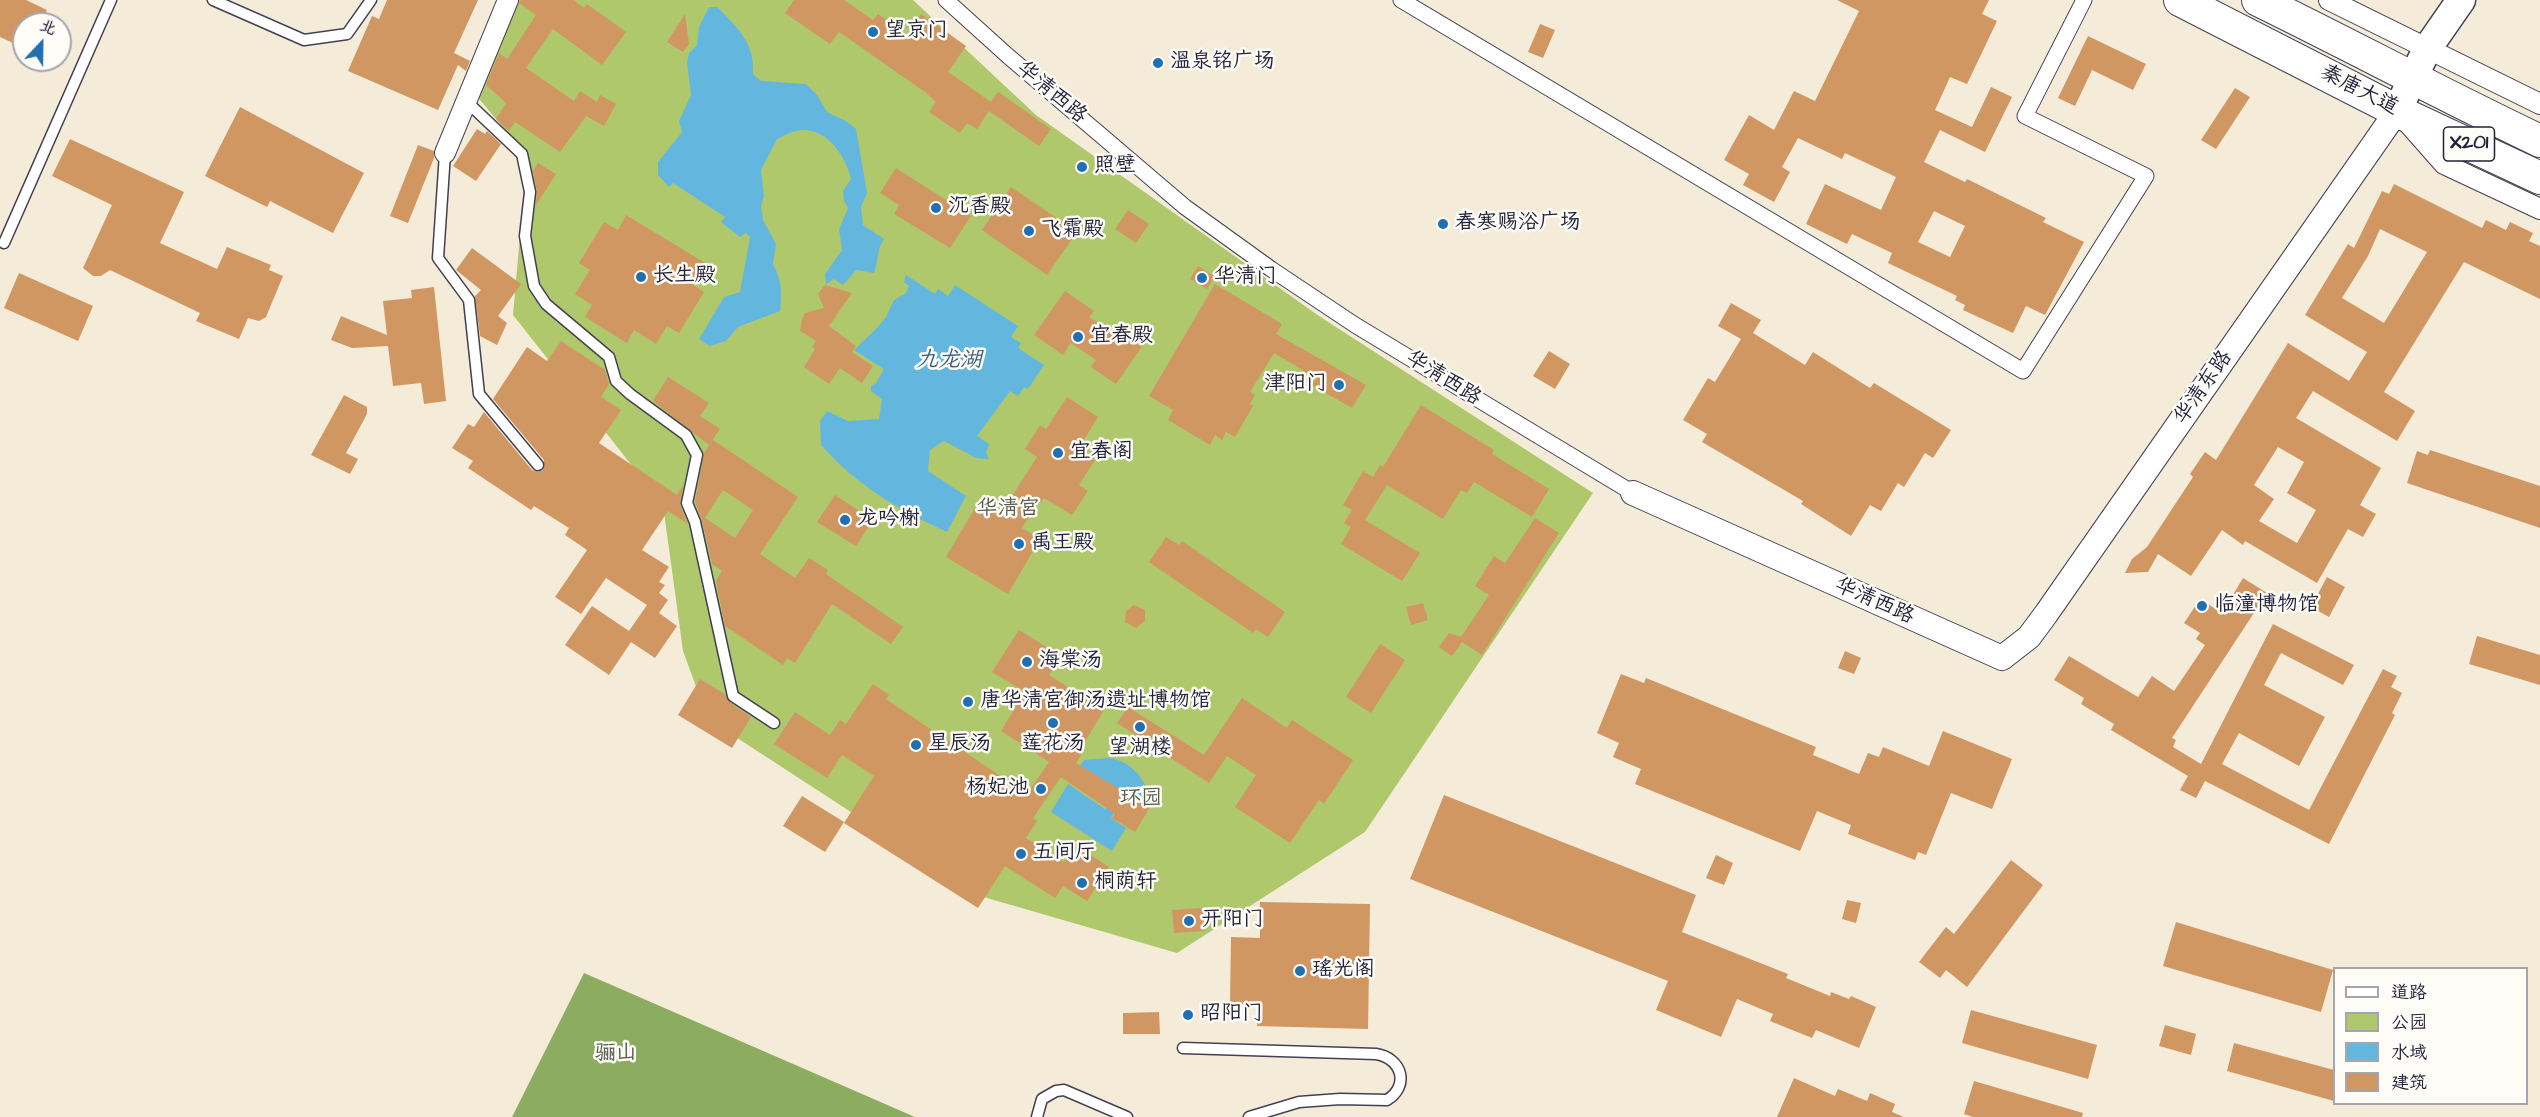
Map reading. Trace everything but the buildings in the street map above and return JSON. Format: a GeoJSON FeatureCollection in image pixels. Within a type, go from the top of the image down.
{"type":"FeatureCollection","features":[{"type":"Feature","properties":{"kind":"main road","name":"秦唐大道"},"geometry":{"type":"LineString","coordinates":[[2180,0],[2397,111],[2540,178]]}},
{"type":"Feature","properties":{"kind":"main road","name":"秦唐大道"},"geometry":{"type":"LineString","coordinates":[[2258,0],[2421,63],[2452,99],[2540,141]]}},
{"type":"Feature","properties":{"kind":"main road"},"geometry":{"type":"LineString","coordinates":[[2397,111],[2421,63],[2461,0]]}},
{"type":"Feature","properties":{"kind":"street"},"geometry":{"type":"LineString","coordinates":[[445,153],[508,0]]}},
{"type":"Feature","properties":{"kind":"street","name":"华清西路"},"geometry":{"type":"LineString","coordinates":[[946,0],[1185,207],[1262,263],[1355,325],[1633,493],[2002,658]]}},
{"type":"Feature","properties":{"kind":"street"},"geometry":{"type":"LineString","coordinates":[[1401,0],[2024,371],[2146,176],[2025,116],[2084,0]]}},
{"type":"Feature","properties":{"kind":"street"},"geometry":{"type":"LineString","coordinates":[[2329,0],[2421,63],[2540,104]]}},
{"type":"Feature","properties":{"kind":"street"},"geometry":{"type":"LineString","coordinates":[[2397,111],[2444,164],[2540,209]]}},
{"type":"Feature","properties":{"kind":"street","name":"华清东路"},"geometry":{"type":"LineString","coordinates":[[2002,658],[2029,638],[2397,111]]}},
{"type":"Feature","properties":{"kind":"lane"},"geometry":{"type":"LineString","coordinates":[[4,243],[111,0]]}},
{"type":"Feature","properties":{"kind":"lane"},"geometry":{"type":"LineString","coordinates":[[213,0],[304,40],[347,34],[371,0]]}},
{"type":"Feature","properties":{"kind":"lane"},"geometry":{"type":"LineString","coordinates":[[467,102],[522,154],[530,192],[525,236],[534,286],[546,304],[609,357],[616,381],[686,435],[697,455],[687,503],[695,522],[733,696],[774,723]]}},
{"type":"Feature","properties":{"kind":"lane"},"geometry":{"type":"LineString","coordinates":[[445,153],[438,258],[469,300],[479,394],[538,465]]}},
{"type":"Feature","properties":{"kind":"lane"},"geometry":{"type":"LineString","coordinates":[[1183,1048],[1376,1054],[1391,1059],[1400,1071],[1401,1079],[1397,1092],[1387,1100],[1380,1102],[1340,1099],[1299,1102],[1250,1117]]}},
{"type":"Feature","properties":{"kind":"lane"},"geometry":{"type":"LineString","coordinates":[[1037,1117],[1042,1099],[1056,1090],[1064,1090],[1127,1117]]}},
{"type":"Feature","properties":{"kind":"green space","name":"华清宫"},"geometry":{"type":"Polygon","coordinates":[[[514,0],[913,0],[1036,115],[1319,316],[1593,493],[1365,832],[1177,953],[980,896],[708,719],[683,651],[663,505],[513,315],[527,156],[475,94],[514,0]]]}},
{"type":"Feature","properties":{"kind":"green space","name":"骊山"},"geometry":{"type":"Polygon","coordinates":[[[584,973],[915,1117],[512,1117],[584,973]]]}},
{"type":"Feature","properties":{"kind":"water"},"geometry":{"type":"Polygon","coordinates":[[[709,7],[717,7],[743,36],[751,53],[753,74],[761,81],[806,84],[817,95],[827,112],[846,121],[856,129],[867,193],[861,207],[863,225],[884,239],[874,273],[856,270],[843,285],[834,279],[826,284],[825,274],[842,250],[839,229],[848,208],[844,201],[843,191],[851,179],[849,171],[835,147],[822,135],[801,130],[777,139],[761,170],[764,196],[761,206],[763,220],[776,244],[773,264],[781,287],[780,311],[738,327],[726,341],[710,346],[699,339],[724,297],[740,292],[750,237],[746,233],[740,237],[721,222],[725,217],[673,183],[669,187],[658,175],[658,162],[682,132],[679,121],[691,95],[687,62],[689,53],[697,45],[699,27],[709,7]]]}},
{"type":"Feature","properties":{"kind":"water","name":"九龙湖"},"geometry":{"type":"Polygon","coordinates":[[[906,275],[935,294],[938,289],[948,296],[955,285],[1018,326],[1011,337],[1021,343],[1018,348],[1044,365],[1028,389],[1024,387],[1018,396],[1010,391],[977,436],[989,444],[986,453],[989,459],[976,458],[944,441],[930,450],[928,471],[966,496],[947,532],[879,495],[849,472],[821,445],[820,421],[827,411],[848,421],[879,419],[882,399],[871,391],[871,386],[876,383],[884,369],[854,350],[886,317],[894,300],[906,293],[909,286],[904,282],[906,275]]]}},
{"type":"Feature","properties":{"kind":"water"},"geometry":{"type":"Polygon","coordinates":[[[1108,758],[1122,761],[1133,769],[1149,792],[1143,801],[1127,792],[1111,818],[1126,828],[1112,851],[1051,812],[1068,784],[1105,809],[1118,789],[1080,766],[1084,760],[1108,758]]]}},
{"type":"Feature","properties":{"kind":"place","name":"望京门"},"geometry":{"type":"Point","coordinates":[873,32]}},
{"type":"Feature","properties":{"kind":"place","name":"温泉铭广场"},"geometry":{"type":"Point","coordinates":[1158,63]}},
{"type":"Feature","properties":{"kind":"place","name":"照壁"},"geometry":{"type":"Point","coordinates":[1082,167]}},
{"type":"Feature","properties":{"kind":"place","name":"沉香殿"},"geometry":{"type":"Point","coordinates":[936,208]}},
{"type":"Feature","properties":{"kind":"place","name":"春寒赐浴广场"},"geometry":{"type":"Point","coordinates":[1443,224]}},
{"type":"Feature","properties":{"kind":"place","name":"飞霜殿"},"geometry":{"type":"Point","coordinates":[1029,231]}},
{"type":"Feature","properties":{"kind":"place","name":"长生殿"},"geometry":{"type":"Point","coordinates":[641,277]}},
{"type":"Feature","properties":{"kind":"place","name":"华清门"},"geometry":{"type":"Point","coordinates":[1202,278]}},
{"type":"Feature","properties":{"kind":"place","name":"宜春殿"},"geometry":{"type":"Point","coordinates":[1078,337]}},
{"type":"Feature","properties":{"kind":"place","name":"津阳门"},"geometry":{"type":"Point","coordinates":[1339,385]}},
{"type":"Feature","properties":{"kind":"place","name":"宜春阁"},"geometry":{"type":"Point","coordinates":[1058,453]}},
{"type":"Feature","properties":{"kind":"place","name":"龙吟榭"},"geometry":{"type":"Point","coordinates":[845,520]}},
{"type":"Feature","properties":{"kind":"place","name":"禹王殿"},"geometry":{"type":"Point","coordinates":[1019,544]}},
{"type":"Feature","properties":{"kind":"place","name":"临潼博物馆"},"geometry":{"type":"Point","coordinates":[2202,606]}},
{"type":"Feature","properties":{"kind":"place","name":"海棠汤"},"geometry":{"type":"Point","coordinates":[1027,662]}},
{"type":"Feature","properties":{"kind":"place","name":"唐华清宫御汤遗址博物馆"},"geometry":{"type":"Point","coordinates":[968,702]}},
{"type":"Feature","properties":{"kind":"place","name":"莲花汤"},"geometry":{"type":"Point","coordinates":[1053,723]}},
{"type":"Feature","properties":{"kind":"place","name":"望湖楼"},"geometry":{"type":"Point","coordinates":[1140,727]}},
{"type":"Feature","properties":{"kind":"place","name":"星辰汤"},"geometry":{"type":"Point","coordinates":[916,745]}},
{"type":"Feature","properties":{"kind":"place","name":"杨妃池"},"geometry":{"type":"Point","coordinates":[1041,789]}},
{"type":"Feature","properties":{"kind":"place","name":"五间厅"},"geometry":{"type":"Point","coordinates":[1021,854]}},
{"type":"Feature","properties":{"kind":"place","name":"桐荫轩"},"geometry":{"type":"Point","coordinates":[1082,883]}},
{"type":"Feature","properties":{"kind":"place","name":"开阳门"},"geometry":{"type":"Point","coordinates":[1189,921]}},
{"type":"Feature","properties":{"kind":"place","name":"瑶光阁"},"geometry":{"type":"Point","coordinates":[1300,971]}},
{"type":"Feature","properties":{"kind":"place","name":"昭阳门"},"geometry":{"type":"Point","coordinates":[1188,1015]}},
{"type":"Feature","properties":{"kind":"park label","name":"环园"},"geometry":{"type":"Point","coordinates":[1141,800]}}]}
